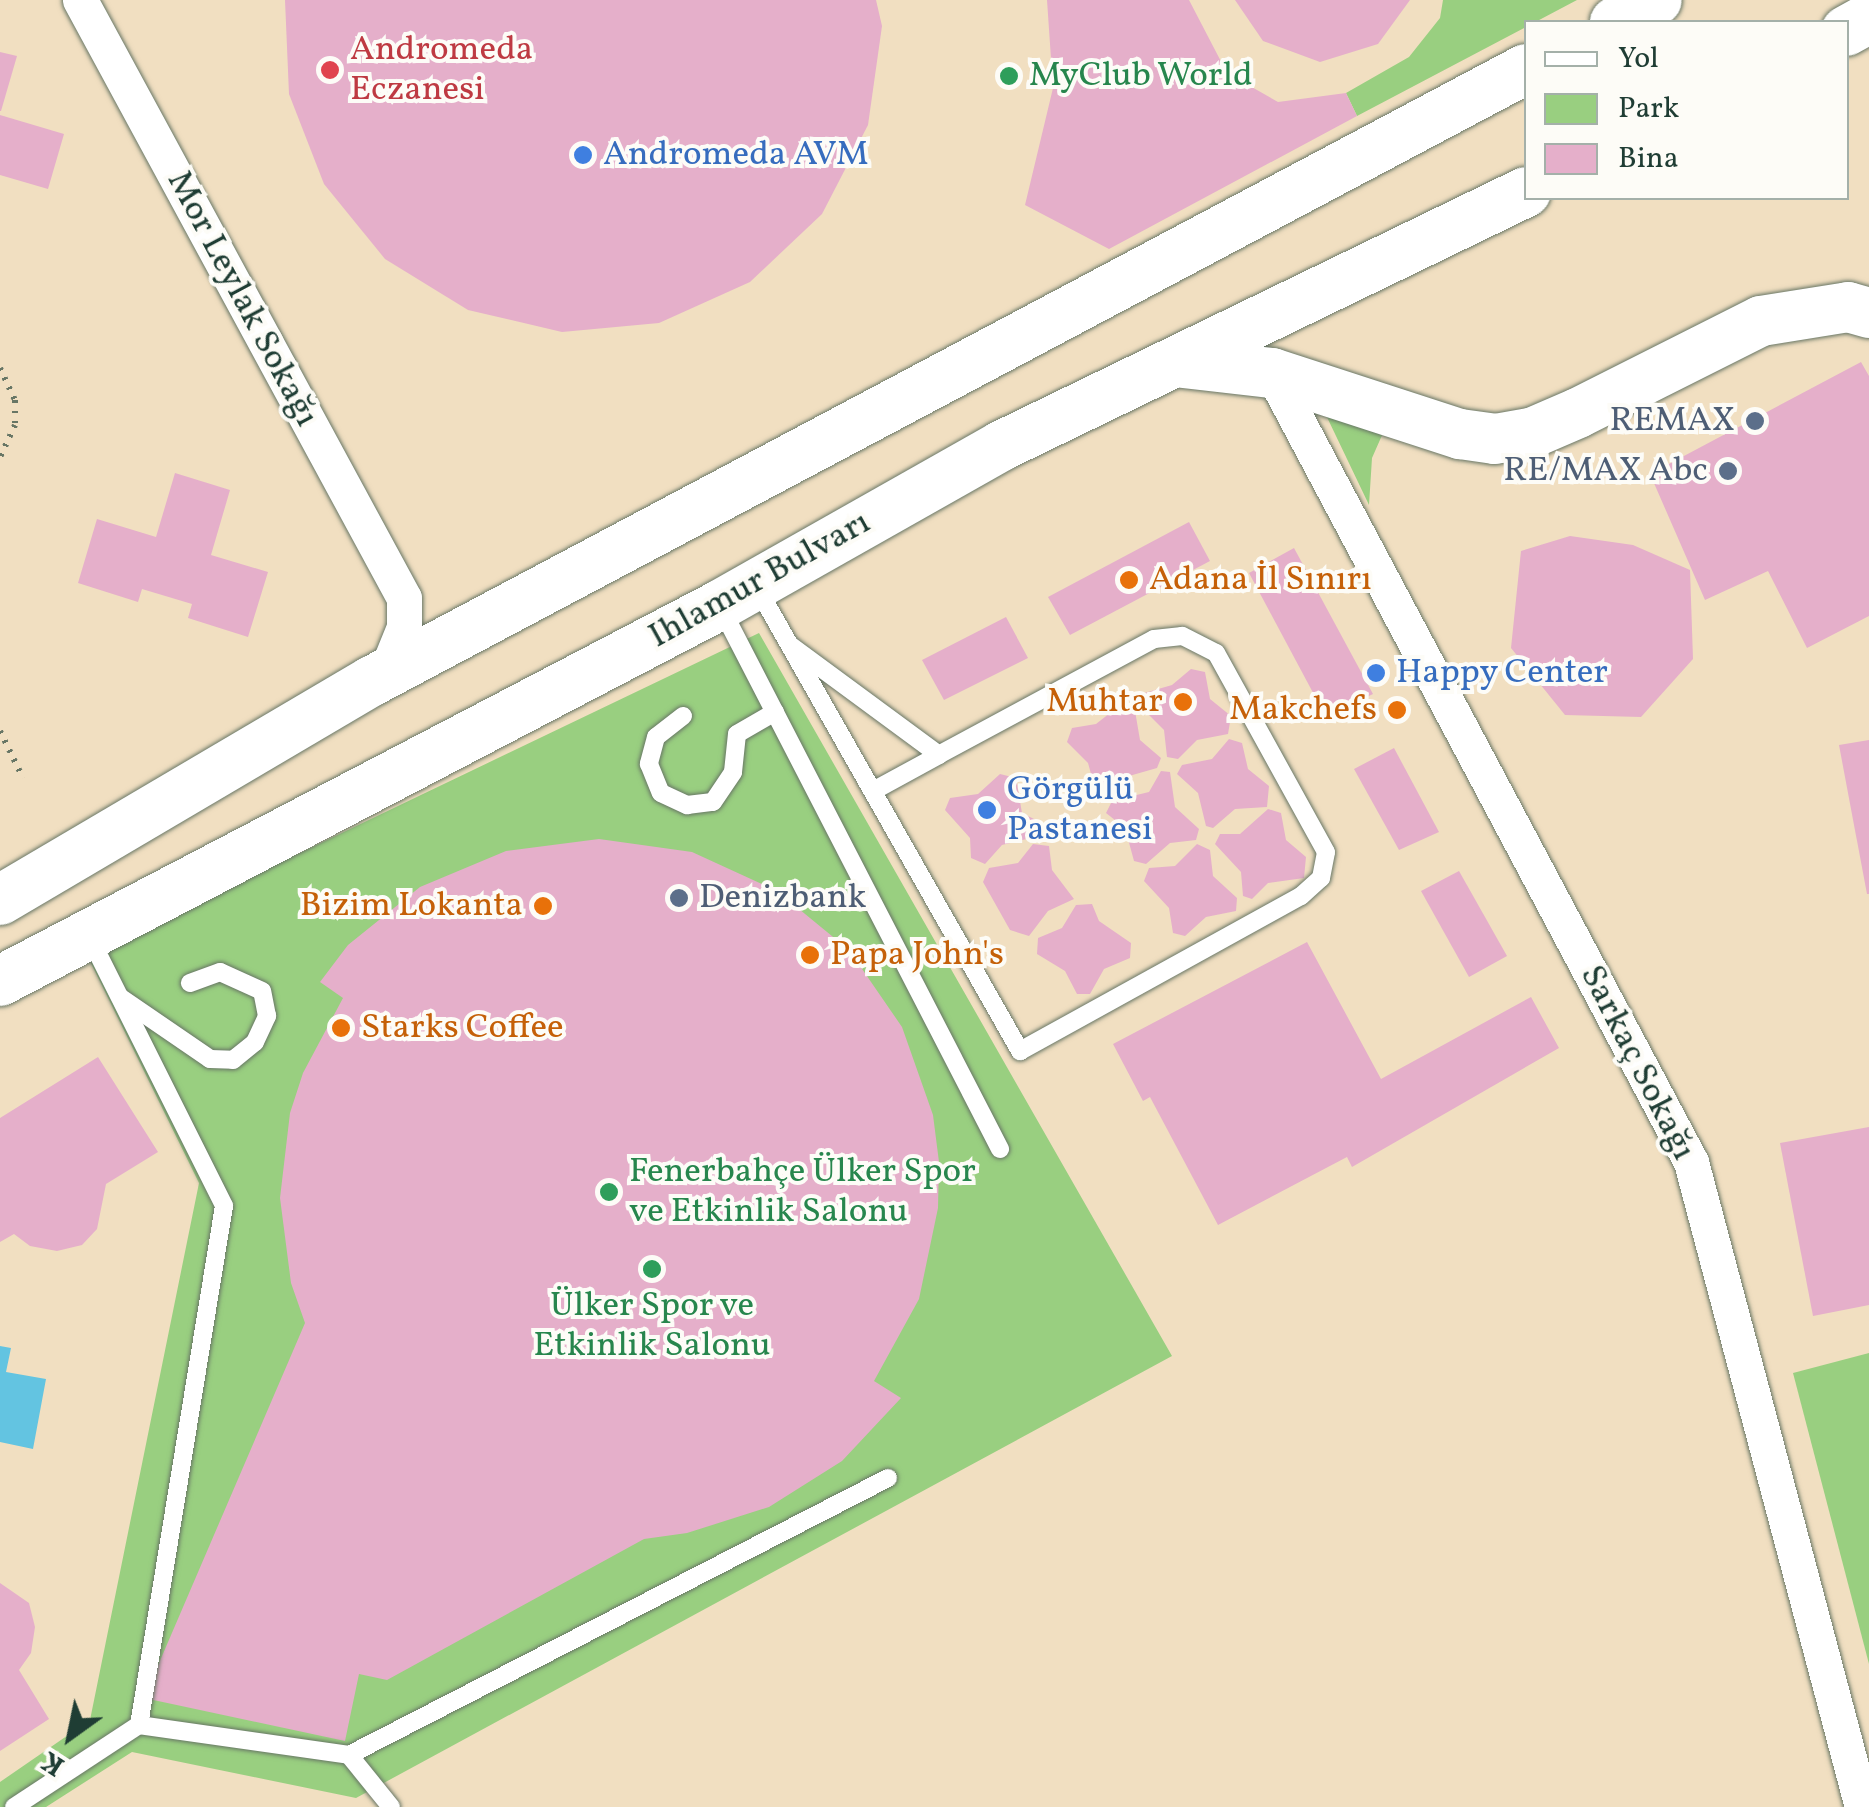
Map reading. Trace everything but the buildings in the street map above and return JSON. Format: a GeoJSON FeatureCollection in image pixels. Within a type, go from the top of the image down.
{"type":"FeatureCollection","features":[{"type":"Feature","properties":{"kind":"main road"},"geometry":{"type":"LineString","coordinates":[[1619,20],[1658,0]]}},
{"type":"Feature","properties":{"kind":"main road"},"geometry":{"type":"LineString","coordinates":[[0,900],[372,681],[1524,70]]}},
{"type":"Feature","properties":{"kind":"main road","name":"Ihlamur Bulvarı"},"geometry":{"type":"LineString","coordinates":[[0,982],[738,595],[1001,446],[1182,363],[1524,193]]}},
{"type":"Feature","properties":{"kind":"main road"},"geometry":{"type":"LineString","coordinates":[[1182,363],[1272,373],[1460,434],[1495,438],[1534,432],[1761,320],[1848,307],[1869,313]]}},
{"type":"Feature","properties":{"kind":"street","name":"Mor Leylak Sokağı"},"geometry":{"type":"LineString","coordinates":[[80,0],[404,598],[404,627],[390,661],[372,681]]}},
{"type":"Feature","properties":{"kind":"street","name":"Sarkaç Sokağı"},"geometry":{"type":"LineString","coordinates":[[1272,373],[1691,1162],[1862,1807]]}},
{"type":"Feature","properties":{"kind":"lane"},"geometry":{"type":"LineString","coordinates":[[738,595],[790,646],[940,755]]}},
{"type":"Feature","properties":{"kind":"lane"},"geometry":{"type":"LineString","coordinates":[[738,595],[776,712],[1000,1149]]}},
{"type":"Feature","properties":{"kind":"lane"},"geometry":{"type":"LineString","coordinates":[[790,646],[1020,1050],[1301,896],[1321,878],[1326,852],[1216,653],[1182,636],[1154,638],[873,791]]}},
{"type":"Feature","properties":{"kind":"lane"},"geometry":{"type":"LineString","coordinates":[[683,716],[656,737],[649,764],[661,793],[687,805],[713,802],[733,772],[737,734],[776,712]]}},
{"type":"Feature","properties":{"kind":"lane"},"geometry":{"type":"LineString","coordinates":[[88,936],[224,1206],[139,1725]]}},
{"type":"Feature","properties":{"kind":"lane"},"geometry":{"type":"LineString","coordinates":[[117,995],[210,1059],[233,1060],[255,1042],[267,1016],[262,991],[220,972],[190,983]]}},
{"type":"Feature","properties":{"kind":"lane"},"geometry":{"type":"LineString","coordinates":[[14,1807],[139,1725],[350,1755],[888,1478]]}},
{"type":"Feature","properties":{"kind":"lane"},"geometry":{"type":"LineString","coordinates":[[350,1755],[391,1807]]}},
{"type":"Feature","properties":{"kind":"path"},"geometry":{"type":"LineString","coordinates":[[0,368],[15,400],[15,424],[0,457]]}},
{"type":"Feature","properties":{"kind":"path"},"geometry":{"type":"LineString","coordinates":[[0,731],[23,778]]}},
{"type":"Feature","properties":{"kind":"green space"},"geometry":{"type":"Polygon","coordinates":[[[1443,0],[1577,0],[1539,20],[1524,20],[1524,28],[1357,116],[1346,93],[1409,57],[1440,18],[1443,0]]]}},
{"type":"Feature","properties":{"kind":"green space"},"geometry":{"type":"Polygon","coordinates":[[[1325,413],[1383,433],[1372,458],[1369,505],[1325,413]]]}},
{"type":"Feature","properties":{"kind":"green space","name":"Ülker Spor ve Etkinlik Salonu"},"geometry":{"type":"Polygon","coordinates":[[[759,633],[1172,1356],[356,1798],[132,1752],[46,1807],[0,1807],[0,1782],[90,1720],[199,1183],[87,955],[759,633]]]}},
{"type":"Feature","properties":{"kind":"green space"},"geometry":{"type":"Polygon","coordinates":[[[1869,1353],[1869,1664],[1793,1373],[1869,1353]]]}},
{"type":"Feature","properties":{"kind":"water"},"geometry":{"type":"Polygon","coordinates":[[[0,1346],[11,1348],[6,1372],[46,1379],[33,1449],[0,1442],[0,1346]]]}},
{"type":"Feature","properties":{"kind":"place","name":"Andromeda Eczanesi"},"geometry":{"type":"Point","coordinates":[330,70]}},
{"type":"Feature","properties":{"kind":"place","name":"MyClub World"},"geometry":{"type":"Point","coordinates":[1009,76]}},
{"type":"Feature","properties":{"kind":"place","name":"Andromeda AVM"},"geometry":{"type":"Point","coordinates":[583,155]}},
{"type":"Feature","properties":{"kind":"place","name":"REMAX"},"geometry":{"type":"Point","coordinates":[1755,421]}},
{"type":"Feature","properties":{"kind":"place","name":"RE/MAX Abc"},"geometry":{"type":"Point","coordinates":[1728,471]}},
{"type":"Feature","properties":{"kind":"place","name":"Adana İl Sınırı"},"geometry":{"type":"Point","coordinates":[1129,580]}},
{"type":"Feature","properties":{"kind":"place","name":"Happy Center"},"geometry":{"type":"Point","coordinates":[1376,673]}},
{"type":"Feature","properties":{"kind":"place","name":"Muhtar"},"geometry":{"type":"Point","coordinates":[1183,702]}},
{"type":"Feature","properties":{"kind":"place","name":"Makchefs"},"geometry":{"type":"Point","coordinates":[1397,710]}},
{"type":"Feature","properties":{"kind":"place","name":"Görgülü Pastanesi"},"geometry":{"type":"Point","coordinates":[987,810]}},
{"type":"Feature","properties":{"kind":"place","name":"Denizbank"},"geometry":{"type":"Point","coordinates":[679,898]}},
{"type":"Feature","properties":{"kind":"place","name":"Bizim Lokanta"},"geometry":{"type":"Point","coordinates":[543,906]}},
{"type":"Feature","properties":{"kind":"place","name":"Papa John's"},"geometry":{"type":"Point","coordinates":[810,955]}},
{"type":"Feature","properties":{"kind":"place","name":"Starks Coffee"},"geometry":{"type":"Point","coordinates":[341,1028]}},
{"type":"Feature","properties":{"kind":"place","name":"Fenerbahçe Ülker Spor ve Etkinlik Salonu"},"geometry":{"type":"Point","coordinates":[609,1192]}},
{"type":"Feature","properties":{"kind":"place","name":"Ülker Spor ve Etkinlik Salonu"},"geometry":{"type":"Point","coordinates":[652,1269]}}]}
